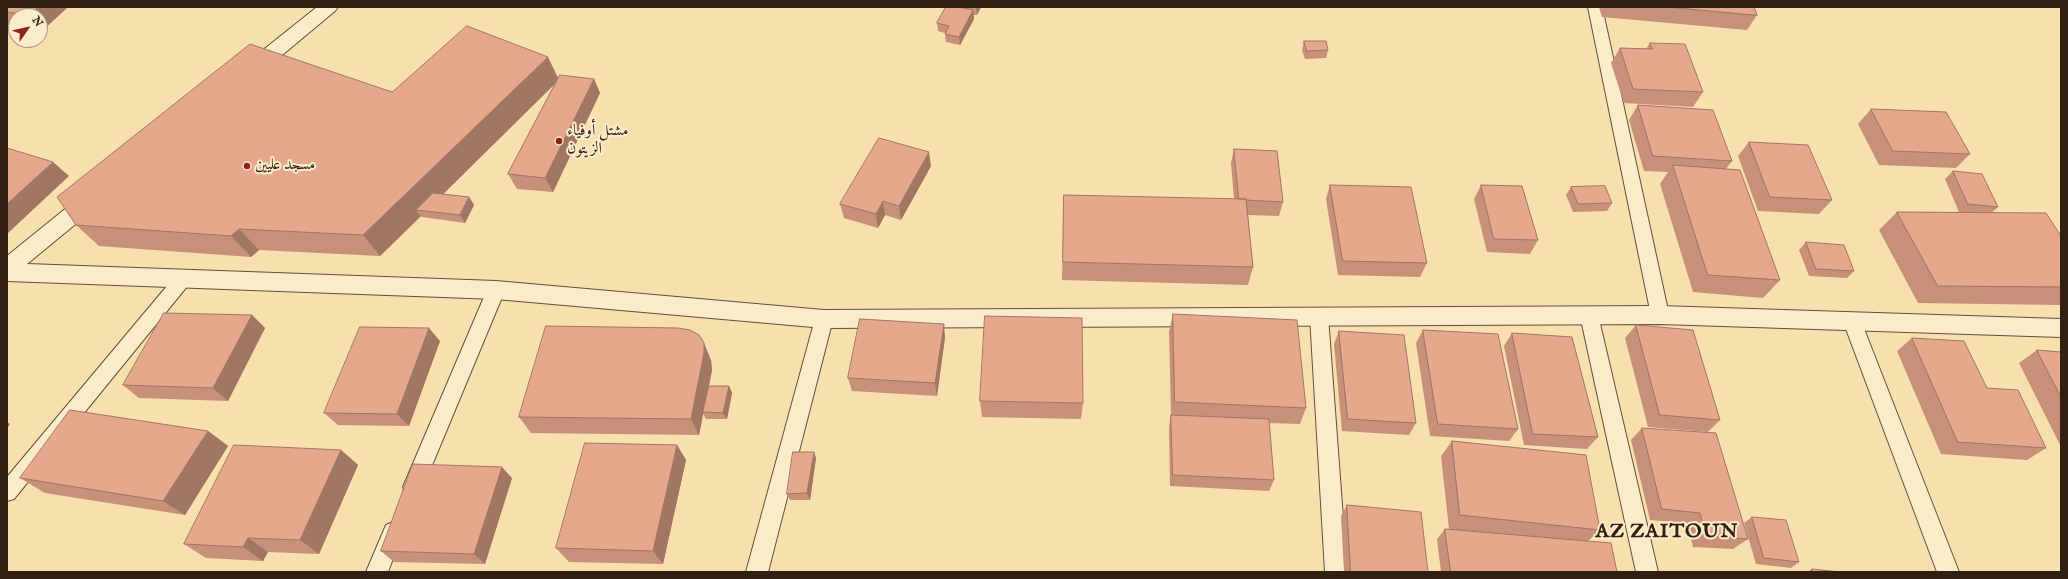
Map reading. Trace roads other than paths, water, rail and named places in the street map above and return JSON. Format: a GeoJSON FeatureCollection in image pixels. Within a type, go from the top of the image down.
{"type":"FeatureCollection","features":[{"type":"Feature","properties":{"kind":"street"},"geometry":{"type":"LineString","coordinates":[[236,82],[328,7]]}},
{"type":"Feature","properties":{"kind":"street"},"geometry":{"type":"LineString","coordinates":[[7,268],[106,188]]}},
{"type":"Feature","properties":{"kind":"street"},"geometry":{"type":"LineString","coordinates":[[7,272],[496,290],[824,319],[1660,315],[2061,328]]}},
{"type":"Feature","properties":{"kind":"lane"},"geometry":{"type":"LineString","coordinates":[[1595,7],[1660,315]]}},
{"type":"Feature","properties":{"kind":"lane"},"geometry":{"type":"LineString","coordinates":[[7,492],[183,279]]}},
{"type":"Feature","properties":{"kind":"lane"},"geometry":{"type":"LineString","coordinates":[[377,572],[496,290]]}},
{"type":"Feature","properties":{"kind":"lane"},"geometry":{"type":"LineString","coordinates":[[1319,316],[1336,572]]}},
{"type":"Feature","properties":{"kind":"lane"},"geometry":{"type":"LineString","coordinates":[[1589,316],[1647,572]]}},
{"type":"Feature","properties":{"kind":"lane"},"geometry":{"type":"LineString","coordinates":[[757,572],[824,319]]}},
{"type":"Feature","properties":{"kind":"lane"},"geometry":{"type":"LineString","coordinates":[[1852,321],[1948,572]]}},
{"type":"Feature","properties":{"kind":"place","name":"مشتل أوفياء الزيتون"},"geometry":{"type":"Point","coordinates":[559,141]}},
{"type":"Feature","properties":{"kind":"place","name":"مسجد عليين"},"geometry":{"type":"Point","coordinates":[247,166]}},
{"type":"Feature","properties":{"kind":"district","name":"AZ ZAITOUN"},"geometry":{"type":"Point","coordinates":[1667,533]}}]}
